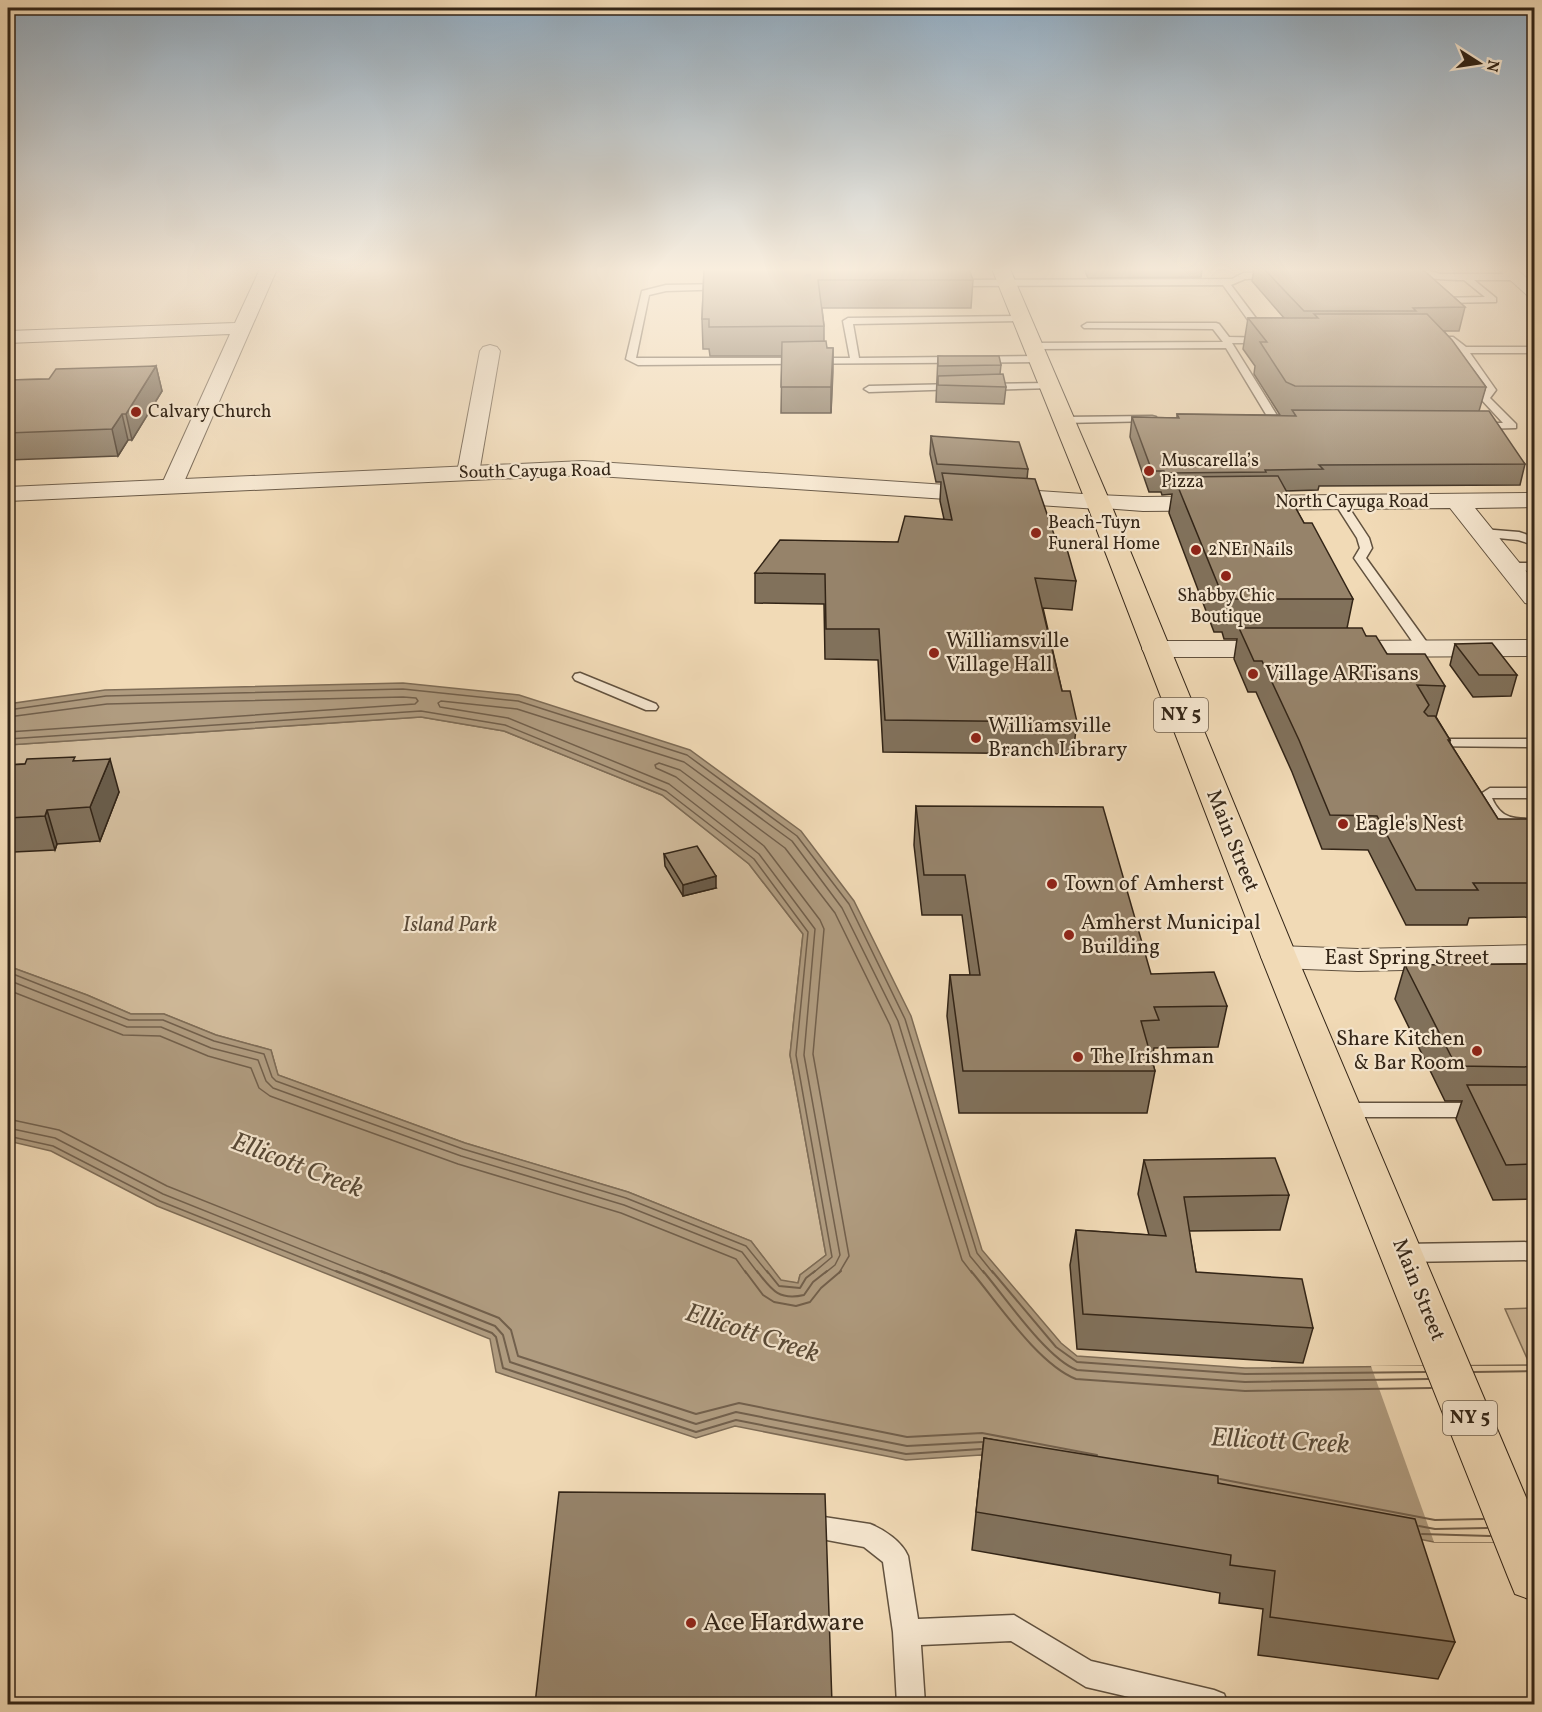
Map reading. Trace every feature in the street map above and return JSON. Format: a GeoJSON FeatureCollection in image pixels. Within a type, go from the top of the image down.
{"type":"FeatureCollection","features":[{"type":"Feature","properties":{"kind":"main road","name":"Main Street"},"geometry":{"type":"LineString","coordinates":[[1033,349],[1098,502],[1279,957],[1403,1253],[1527,1560]]}},
{"type":"Feature","properties":{"kind":"street"},"geometry":{"type":"LineString","coordinates":[[172,486],[232,349]]}},
{"type":"Feature","properties":{"kind":"street"},"geometry":{"type":"LineString","coordinates":[[468,473],[490,351]]}},
{"type":"Feature","properties":{"kind":"street","name":"South Cayuga Road"},"geometry":{"type":"LineString","coordinates":[[8,494],[583,468],[1098,502]]}},
{"type":"Feature","properties":{"kind":"street"},"geometry":{"type":"LineString","coordinates":[[1457,501],[1534,597]]}},
{"type":"Feature","properties":{"kind":"street","name":"North Cayuga Road"},"geometry":{"type":"LineString","coordinates":[[1098,502],[1143,504],[1534,501]]}},
{"type":"Feature","properties":{"kind":"street"},"geometry":{"type":"LineString","coordinates":[[1156,649],[1534,648]]}},
{"type":"Feature","properties":{"kind":"street","name":"East Spring Street"},"geometry":{"type":"LineString","coordinates":[[1279,957],[1358,960],[1534,956]]}},
{"type":"Feature","properties":{"kind":"lane"},"geometry":{"type":"LineString","coordinates":[[633,349],[631,359],[638,362],[855,361],[1114,349]]}},
{"type":"Feature","properties":{"kind":"lane"},"geometry":{"type":"LineString","coordinates":[[853,349],[855,361]]}},
{"type":"Feature","properties":{"kind":"lane"},"geometry":{"type":"LineString","coordinates":[[1230,349],[1268,419],[1297,426]]}},
{"type":"Feature","properties":{"kind":"lane"},"geometry":{"type":"LineString","coordinates":[[1462,350],[1534,350]]}},
{"type":"Feature","properties":{"kind":"lane"},"geometry":{"type":"LineString","coordinates":[[1462,350],[1491,390],[1485,398],[1512,426],[1467,426]]}},
{"type":"Feature","properties":{"kind":"lane"},"geometry":{"type":"LineString","coordinates":[[868,389],[1049,386]]}},
{"type":"Feature","properties":{"kind":"lane"},"geometry":{"type":"LineString","coordinates":[[1063,420],[1169,419]]}},
{"type":"Feature","properties":{"kind":"lane"},"geometry":{"type":"LineString","coordinates":[[1340,502],[1363,538],[1366,548],[1360,558],[1424,648]]}},
{"type":"Feature","properties":{"kind":"lane"},"geometry":{"type":"LineString","coordinates":[[1482,532],[1520,536],[1534,541]]}},
{"type":"Feature","properties":{"kind":"lane"},"geometry":{"type":"LineString","coordinates":[[1510,567],[1534,567]]}},
{"type":"Feature","properties":{"kind":"lane"},"geometry":{"type":"LineString","coordinates":[[580,677],[651,708]]}},
{"type":"Feature","properties":{"kind":"lane"},"geometry":{"type":"LineString","coordinates":[[1424,742],[1534,743]]}},
{"type":"Feature","properties":{"kind":"lane"},"geometry":{"type":"LineString","coordinates":[[1534,793],[1490,793],[1484,797],[1499,821],[1510,825],[1534,824]]}},
{"type":"Feature","properties":{"kind":"lane"},"geometry":{"type":"LineString","coordinates":[[1343,1110],[1500,1110]]}},
{"type":"Feature","properties":{"kind":"lane"},"geometry":{"type":"LineString","coordinates":[[1403,1253],[1534,1251]]}},
{"type":"Feature","properties":{"kind":"lane"},"geometry":{"type":"LineString","coordinates":[[777,1521],[870,1536],[895,1556],[907,1632],[911,1704]]}},
{"type":"Feature","properties":{"kind":"lane"},"geometry":{"type":"LineString","coordinates":[[907,1632],[1014,1628],[1086,1673],[1214,1704]]}},
{"type":"Feature","properties":{"kind":"green space","name":"Island Park"},"geometry":{"type":"Polygon","coordinates":[[[421,717],[504,731],[662,795],[749,864],[803,934],[790,1055],[826,1255],[800,1275],[798,1283],[781,1281],[751,1241],[628,1192],[465,1143],[278,1075],[271,1050],[216,1035],[164,1014],[131,1014],[8,966],[8,745],[421,717]]]}},
{"type":"Feature","properties":{"kind":"green space"},"geometry":{"type":"Polygon","coordinates":[[[1534,1308],[1534,1374],[1505,1309],[1534,1308]]]}},
{"type":"Feature","properties":{"kind":"water","name":"Ellicott Creek"},"geometry":{"type":"Polygon","coordinates":[[[403,683],[519,695],[690,750],[801,831],[854,901],[911,1016],[982,1250],[1061,1343],[1077,1356],[1245,1368],[1534,1365],[1534,1542],[1434,1542],[981,1455],[906,1460],[735,1426],[696,1438],[496,1372],[490,1339],[157,1206],[51,1151],[8,1141],[8,966],[131,1014],[164,1014],[216,1035],[271,1050],[278,1075],[465,1143],[628,1192],[751,1241],[781,1280],[798,1283],[800,1275],[826,1255],[790,1055],[803,934],[749,864],[662,795],[504,731],[421,717],[8,745],[8,704],[105,690],[403,683]]]}},
{"type":"Feature","properties":{"kind":"pier"},"geometry":{"type":"Polygon","coordinates":[[[1371,1366],[1531,1366],[1534,1373],[1534,1542],[1434,1542],[1371,1366]]]}},
{"type":"Feature","properties":{"kind":"building"},"geometry":{"type":"Polygon","coordinates":[[[782,349],[833,349],[831,387],[781,387],[782,349]]]}},
{"type":"Feature","properties":{"kind":"building"},"geometry":{"type":"Polygon","coordinates":[[[1264,349],[1458,349],[1486,387],[1295,386],[1286,382],[1264,349]]]}},
{"type":"Feature","properties":{"kind":"building"},"geometry":{"type":"Polygon","coordinates":[[[938,356],[999,356],[1001,365],[938,366],[938,356]]]}},
{"type":"Feature","properties":{"kind":"building"},"geometry":{"type":"Polygon","coordinates":[[[156,366],[126,414],[122,414],[112,429],[8,433],[8,380],[49,379],[56,369],[156,366]]]}},
{"type":"Feature","properties":{"kind":"building"},"geometry":{"type":"Polygon","coordinates":[[[1003,374],[1006,387],[938,385],[938,376],[1003,374]]]}},
{"type":"Feature","properties":{"kind":"building"},"geometry":{"type":"Polygon","coordinates":[[[1292,410],[1489,411],[1525,464],[1319,465],[1323,469],[1165,473],[1164,471],[1152,471],[1132,417],[1179,418],[1177,414],[1296,416],[1292,410]]]}},
{"type":"Feature","properties":{"kind":"building"},"geometry":{"type":"Polygon","coordinates":[[[931,436],[1019,442],[1028,469],[937,464],[931,436]]]}},
{"type":"Feature","properties":{"kind":"building"},"geometry":{"type":"Polygon","coordinates":[[[942,473],[1035,479],[1059,549],[1067,549],[1076,581],[1035,578],[1062,691],[1070,691],[1077,722],[885,720],[879,629],[826,629],[825,574],[755,573],[780,540],[898,542],[905,516],[952,520],[942,473]]]}},
{"type":"Feature","properties":{"kind":"building"},"geometry":{"type":"Polygon","coordinates":[[[1278,476],[1304,523],[1312,523],[1353,599],[1232,599],[1229,593],[1221,592],[1174,477],[1278,476]]]}},
{"type":"Feature","properties":{"kind":"building"},"geometry":{"type":"Polygon","coordinates":[[[1239,628],[1362,628],[1366,636],[1376,636],[1387,654],[1425,654],[1445,686],[1417,685],[1429,705],[1424,712],[1428,716],[1435,716],[1498,819],[1529,819],[1534,828],[1534,883],[1473,883],[1478,890],[1416,890],[1377,816],[1330,815],[1299,740],[1262,661],[1254,661],[1239,628]]]}},
{"type":"Feature","properties":{"kind":"building"},"geometry":{"type":"Polygon","coordinates":[[[1492,643],[1517,675],[1479,675],[1455,644],[1492,643]]]}},
{"type":"Feature","properties":{"kind":"building"},"geometry":{"type":"Polygon","coordinates":[[[75,757],[73,761],[110,759],[90,807],[47,810],[45,816],[8,818],[8,765],[25,764],[27,759],[75,757]]]}},
{"type":"Feature","properties":{"kind":"building"},"geometry":{"type":"Polygon","coordinates":[[[916,806],[1103,807],[1151,974],[1214,972],[1227,1006],[1154,1007],[1159,1020],[1141,1021],[1155,1071],[963,1071],[950,975],[980,975],[965,875],[924,875],[916,806]]]}},
{"type":"Feature","properties":{"kind":"building"},"geometry":{"type":"Polygon","coordinates":[[[697,846],[716,876],[683,885],[664,854],[697,846]]]}},
{"type":"Feature","properties":{"kind":"building"},"geometry":{"type":"Polygon","coordinates":[[[1534,964],[1534,1067],[1456,1066],[1405,965],[1534,964]]]}},
{"type":"Feature","properties":{"kind":"building"},"geometry":{"type":"Polygon","coordinates":[[[1467,1085],[1534,1085],[1534,1164],[1506,1165],[1467,1085]]]}},
{"type":"Feature","properties":{"kind":"building"},"geometry":{"type":"Polygon","coordinates":[[[1275,1158],[1289,1195],[1184,1197],[1196,1272],[1302,1279],[1313,1328],[1083,1314],[1076,1230],[1166,1236],[1144,1160],[1275,1158]]]}},
{"type":"Feature","properties":{"kind":"building"},"geometry":{"type":"Polygon","coordinates":[[[984,1438],[1218,1476],[1218,1483],[1415,1519],[1455,1642],[1270,1617],[1275,1571],[1230,1565],[1231,1555],[976,1512],[984,1438]]]}},
{"type":"Feature","properties":{"kind":"building","name":"Ace Hardware"},"geometry":{"type":"Polygon","coordinates":[[[559,1492],[825,1494],[832,1704],[535,1704],[559,1492]]]}},
{"type":"Feature","properties":{"kind":"place","name":"Calvary Church"},"geometry":{"type":"Point","coordinates":[136,412]}},
{"type":"Feature","properties":{"kind":"place","name":"Muscarella’s Pizza"},"geometry":{"type":"Point","coordinates":[1149,471]}},
{"type":"Feature","properties":{"kind":"place","name":"Beach-Tuyn Funeral Home"},"geometry":{"type":"Point","coordinates":[1036,533]}},
{"type":"Feature","properties":{"kind":"place","name":"2NE1 Nails"},"geometry":{"type":"Point","coordinates":[1196,550]}},
{"type":"Feature","properties":{"kind":"place","name":"Shabby Chic Boutique"},"geometry":{"type":"Point","coordinates":[1226,576]}},
{"type":"Feature","properties":{"kind":"place","name":"Williamsville Village Hall"},"geometry":{"type":"Point","coordinates":[934,653]}},
{"type":"Feature","properties":{"kind":"place","name":"Village ARTisans"},"geometry":{"type":"Point","coordinates":[1253,674]}},
{"type":"Feature","properties":{"kind":"place","name":"Williamsville Branch Library"},"geometry":{"type":"Point","coordinates":[976,738]}},
{"type":"Feature","properties":{"kind":"place","name":"Eagle's Nest"},"geometry":{"type":"Point","coordinates":[1343,824]}},
{"type":"Feature","properties":{"kind":"place","name":"Town of Amherst"},"geometry":{"type":"Point","coordinates":[1052,884]}},
{"type":"Feature","properties":{"kind":"place","name":"Amherst Municipal Building"},"geometry":{"type":"Point","coordinates":[1069,935]}},
{"type":"Feature","properties":{"kind":"place","name":"Share Kitchen & Bar Room"},"geometry":{"type":"Point","coordinates":[1477,1051]}},
{"type":"Feature","properties":{"kind":"place","name":"The Irishman"},"geometry":{"type":"Point","coordinates":[1078,1057]}},
{"type":"Feature","properties":{"kind":"place","name":"Ace Hardware"},"geometry":{"type":"Point","coordinates":[691,1623]}}]}
